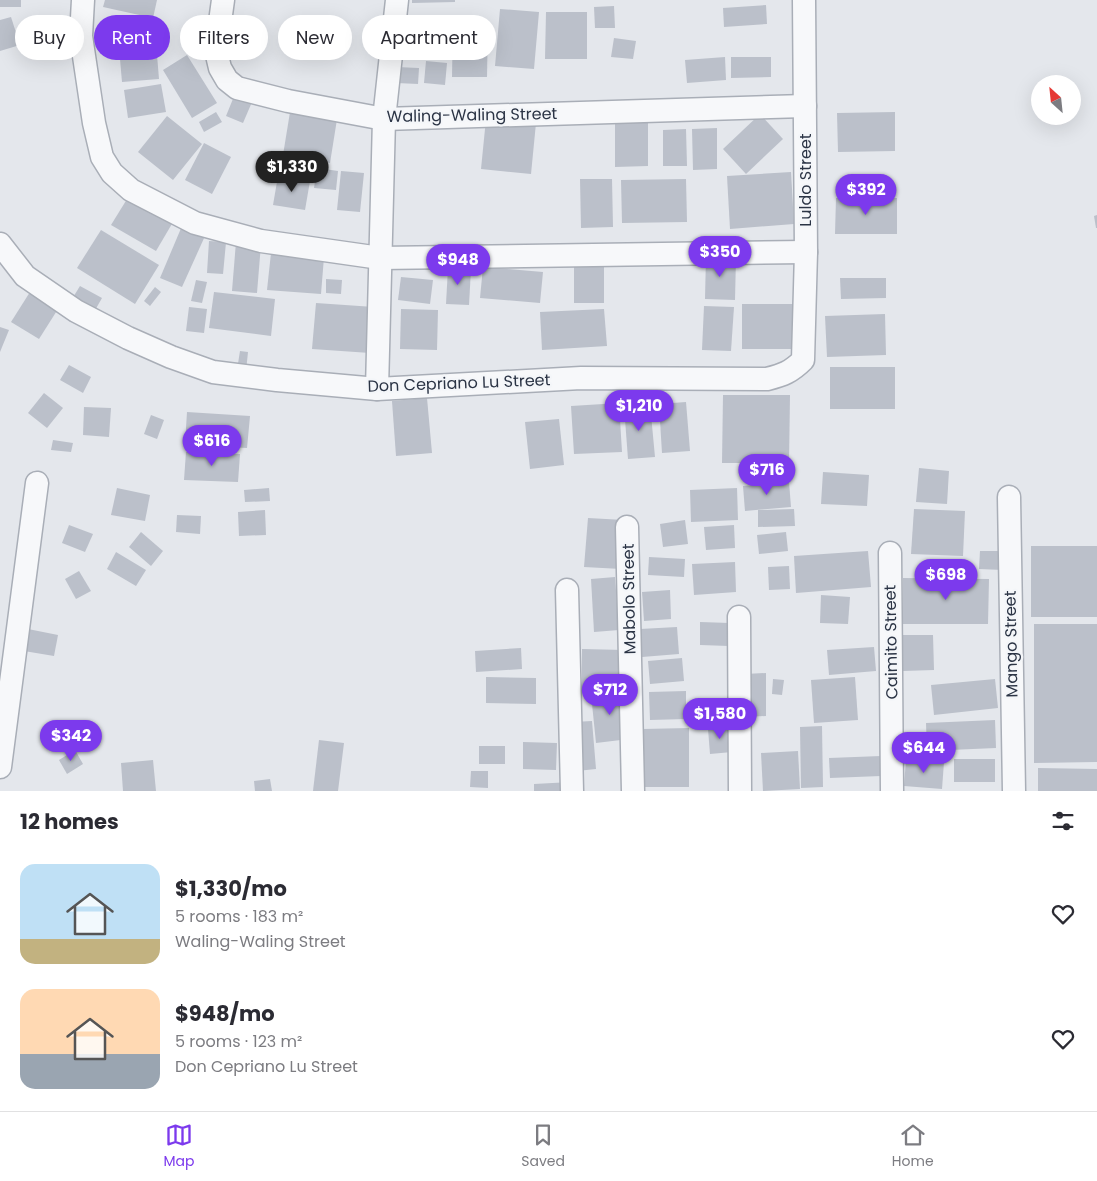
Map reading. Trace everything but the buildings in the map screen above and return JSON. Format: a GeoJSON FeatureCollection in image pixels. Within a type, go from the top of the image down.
{"type":"FeatureCollection","features":[{"type":"Feature","properties":{"kind":"street"},"geometry":{"type":"LineString","coordinates":[[83,0],[81,36],[94,123],[102,157],[112,173],[131,190],[195,223],[260,241],[380,258],[806,252]]}},
{"type":"Feature","properties":{"kind":"street","name":"Waling-Waling Street"},"geometry":{"type":"LineString","coordinates":[[223,0],[216,51],[220,68],[228,80],[237,88],[288,102],[384,119],[805,106]]}},
{"type":"Feature","properties":{"kind":"street"},"geometry":{"type":"LineString","coordinates":[[376,389],[384,119],[397,0]]}},
{"type":"Feature","properties":{"kind":"street","name":"Luldo Street"},"geometry":{"type":"LineString","coordinates":[[803,360],[806,252],[804,0]]}},
{"type":"Feature","properties":{"kind":"street","name":"Don Cepriano Lu Street"},"geometry":{"type":"LineString","coordinates":[[0,244],[25,276],[76,311],[128,338],[171,357],[213,372],[376,389],[581,378],[767,379],[785,375],[796,368],[803,360]]}},
{"type":"Feature","properties":{"kind":"street"},"geometry":{"type":"LineString","coordinates":[[0,767],[37,483]]}},
{"type":"Feature","properties":{"kind":"street","name":"Mango Street"},"geometry":{"type":"LineString","coordinates":[[1009,497],[1014,791]]}},
{"type":"Feature","properties":{"kind":"street","name":"Mabolo Street"},"geometry":{"type":"LineString","coordinates":[[627,527],[633,791]]}},
{"type":"Feature","properties":{"kind":"street","name":"Caimito Street"},"geometry":{"type":"LineString","coordinates":[[890,553],[892,791]]}},
{"type":"Feature","properties":{"kind":"street"},"geometry":{"type":"LineString","coordinates":[[567,590],[572,791]]}},
{"type":"Feature","properties":{"kind":"street"},"geometry":{"type":"LineString","coordinates":[[740,617],[740,791]]}}]}
